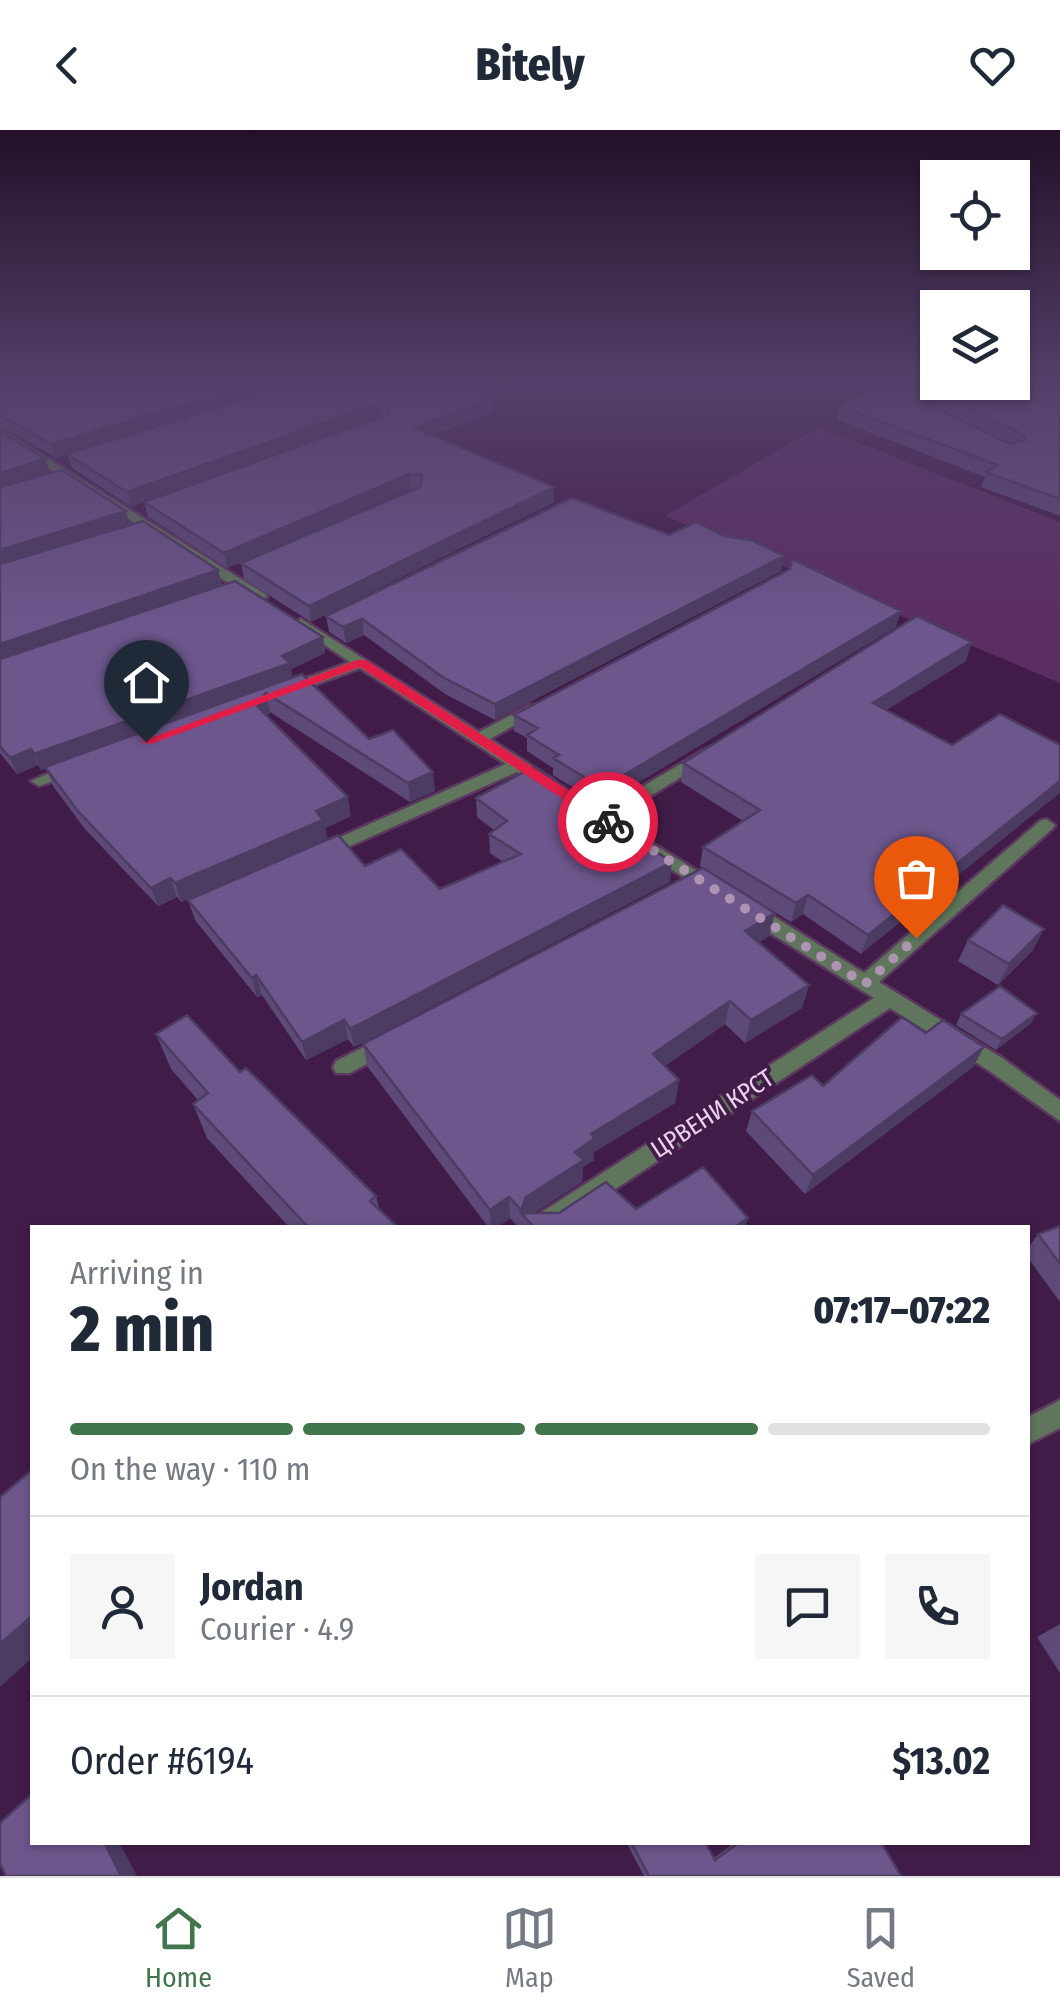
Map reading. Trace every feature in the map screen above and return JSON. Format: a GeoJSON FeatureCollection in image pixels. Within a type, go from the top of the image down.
{"type":"FeatureCollection","features":[{"type":"Feature","properties":{"kind":"street"},"geometry":{"type":"LineString","coordinates":[[56,466],[568,797]]}},
{"type":"Feature","properties":{"kind":"street"},"geometry":{"type":"LineString","coordinates":[[132,515],[150,508]]}},
{"type":"Feature","properties":{"kind":"street"},"geometry":{"type":"LineString","coordinates":[[133,533],[152,527]]}},
{"type":"Feature","properties":{"kind":"street"},"geometry":{"type":"LineString","coordinates":[[312,630],[330,622]]}},
{"type":"Feature","properties":{"kind":"street"},"geometry":{"type":"LineString","coordinates":[[272,696],[362,663]]}},
{"type":"Feature","properties":{"kind":"street"},"geometry":{"type":"LineString","coordinates":[[479,738],[546,703]]}},
{"type":"Feature","properties":{"kind":"street"},"geometry":{"type":"LineString","coordinates":[[602,818],[719,746]]}},
{"type":"Feature","properties":{"kind":"street"},"geometry":{"type":"LineString","coordinates":[[38,781],[92,761]]}},
{"type":"Feature","properties":{"kind":"street"},"geometry":{"type":"LineString","coordinates":[[292,865],[518,765]]}},
{"type":"Feature","properties":{"kind":"street"},"geometry":{"type":"LineString","coordinates":[[585,808],[618,828]]}},
{"type":"Feature","properties":{"kind":"street"},"geometry":{"type":"LineString","coordinates":[[865,984],[1046,825]]}},
{"type":"Feature","properties":{"kind":"street"},"geometry":{"type":"LineString","coordinates":[[634,838],[691,884],[996,1064],[1060,1112]]}},
{"type":"Feature","properties":{"kind":"street","name":"ЦРВЕНИ КРСТ"},"geometry":{"type":"LineString","coordinates":[[541,1225],[888,998]]}},
{"type":"Feature","properties":{"kind":"street"},"geometry":{"type":"LineString","coordinates":[[343,1067],[411,1031]]}},
{"type":"Feature","properties":{"kind":"street"},"geometry":{"type":"LineString","coordinates":[[1030,1430],[1060,1413]]}},
{"type":"Feature","properties":{"kind":"shaded area"},"geometry":{"type":"Polygon","coordinates":[[[750,466],[919,466],[1060,522],[1060,683],[665,516],[750,466]]]}},
{"type":"Feature","properties":{"kind":"building"},"geometry":{"type":"Polygon","coordinates":[[[0,466],[21,466],[0,473],[0,466]]]}},
{"type":"Feature","properties":{"kind":"building"},"geometry":{"type":"Polygon","coordinates":[[[87,466],[199,466],[127,492],[87,466]]]}},
{"type":"Feature","properties":{"kind":"building"},"geometry":{"type":"Polygon","coordinates":[[[243,466],[506,466],[554,487],[309,606],[241,563],[420,487],[422,475],[409,474],[224,553],[144,502],[243,466]]]}},
{"type":"Feature","properties":{"kind":"building"},"geometry":{"type":"Polygon","coordinates":[[[995,466],[1060,466],[1060,499],[986,472],[995,466]]]}},
{"type":"Feature","properties":{"kind":"building"},"geometry":{"type":"Polygon","coordinates":[[[62,470],[126,511],[0,550],[0,487],[62,470]]]}},
{"type":"Feature","properties":{"kind":"building"},"geometry":{"type":"Polygon","coordinates":[[[572,498],[669,535],[696,522],[724,536],[751,540],[784,556],[495,704],[444,678],[362,619],[343,627],[326,616],[572,498]]]}},
{"type":"Feature","properties":{"kind":"building"},"geometry":{"type":"Polygon","coordinates":[[[143,521],[218,570],[0,644],[0,564],[143,521]]]}},
{"type":"Feature","properties":{"kind":"building"},"geometry":{"type":"Polygon","coordinates":[[[792,559],[901,611],[602,788],[553,758],[559,755],[527,735],[538,728],[514,715],[790,569],[792,559]]]}},
{"type":"Feature","properties":{"kind":"building"},"geometry":{"type":"Polygon","coordinates":[[[235,581],[323,637],[282,656],[290,663],[34,754],[31,749],[10,758],[0,746],[0,659],[235,581]]]}},
{"type":"Feature","properties":{"kind":"building"},"geometry":{"type":"Polygon","coordinates":[[[917,616],[972,642],[873,703],[952,745],[1000,714],[1060,745],[1060,781],[868,935],[808,895],[796,903],[703,847],[760,810],[683,763],[917,616]]]}},
{"type":"Feature","properties":{"kind":"building"},"geometry":{"type":"Polygon","coordinates":[[[302,674],[369,739],[393,730],[433,772],[408,783],[266,693],[256,705],[348,797],[316,811],[323,820],[175,883],[170,878],[151,888],[77,810],[45,767],[302,674]]]}},
{"type":"Feature","properties":{"kind":"building"},"geometry":{"type":"Polygon","coordinates":[[[533,767],[583,798],[577,802],[672,862],[350,1029],[344,1020],[302,1042],[256,975],[252,978],[188,900],[338,835],[365,866],[401,849],[440,889],[521,854],[489,834],[507,821],[476,798],[533,767]]]}},
{"type":"Feature","properties":{"kind":"building"},"geometry":{"type":"Polygon","coordinates":[[[703,868],[775,913],[745,931],[809,985],[751,1020],[730,1001],[653,1054],[679,1080],[591,1134],[595,1138],[575,1152],[584,1160],[526,1197],[521,1210],[509,1197],[490,1210],[363,1044],[703,868]]]}},
{"type":"Feature","properties":{"kind":"building"},"geometry":{"type":"Polygon","coordinates":[[[1003,905],[1044,929],[1009,964],[968,940],[1003,905]]]}},
{"type":"Feature","properties":{"kind":"building"},"geometry":{"type":"Polygon","coordinates":[[[1000,986],[1037,1013],[1002,1039],[961,1014],[1000,986]]]}},
{"type":"Feature","properties":{"kind":"building"},"geometry":{"type":"Polygon","coordinates":[[[187,1015],[240,1072],[246,1068],[376,1196],[370,1201],[396,1225],[306,1225],[193,1104],[208,1093],[156,1034],[187,1015]]]}},
{"type":"Feature","properties":{"kind":"building"},"geometry":{"type":"Polygon","coordinates":[[[902,1017],[926,1033],[943,1020],[984,1047],[813,1175],[752,1111],[812,1075],[823,1086],[902,1017]]]}},
{"type":"Feature","properties":{"kind":"building"},"geometry":{"type":"Polygon","coordinates":[[[703,1167],[748,1218],[738,1225],[532,1225],[521,1213],[559,1213],[606,1182],[636,1209],[703,1167]]]}},
{"type":"Feature","properties":{"kind":"building"},"geometry":{"type":"Polygon","coordinates":[[[1060,1226],[1060,1264],[1038,1234],[1060,1226]]]}},
{"type":"Feature","properties":{"kind":"building"},"geometry":{"type":"Polygon","coordinates":[[[30,1472],[30,1618],[0,1644],[0,1497],[30,1472]]]}},
{"type":"Feature","properties":{"kind":"building"},"geometry":{"type":"Polygon","coordinates":[[[30,1796],[30,1845],[106,1845],[121,1876],[6,1876],[0,1864],[0,1823],[30,1796]]]}},
{"type":"Feature","properties":{"kind":"building"},"geometry":{"type":"Polygon","coordinates":[[[633,1845],[707,1845],[715,1860],[736,1845],[883,1845],[901,1876],[649,1876],[633,1845]]]}},
{"type":"Feature","properties":{"kind":"way so far"},"geometry":{"type":"LineString","coordinates":[[608,822],[865,984],[916,938]]}},
{"type":"Feature","properties":{"kind":"route"},"geometry":{"type":"LineString","coordinates":[[146,742],[362,663],[608,822]]}}]}
